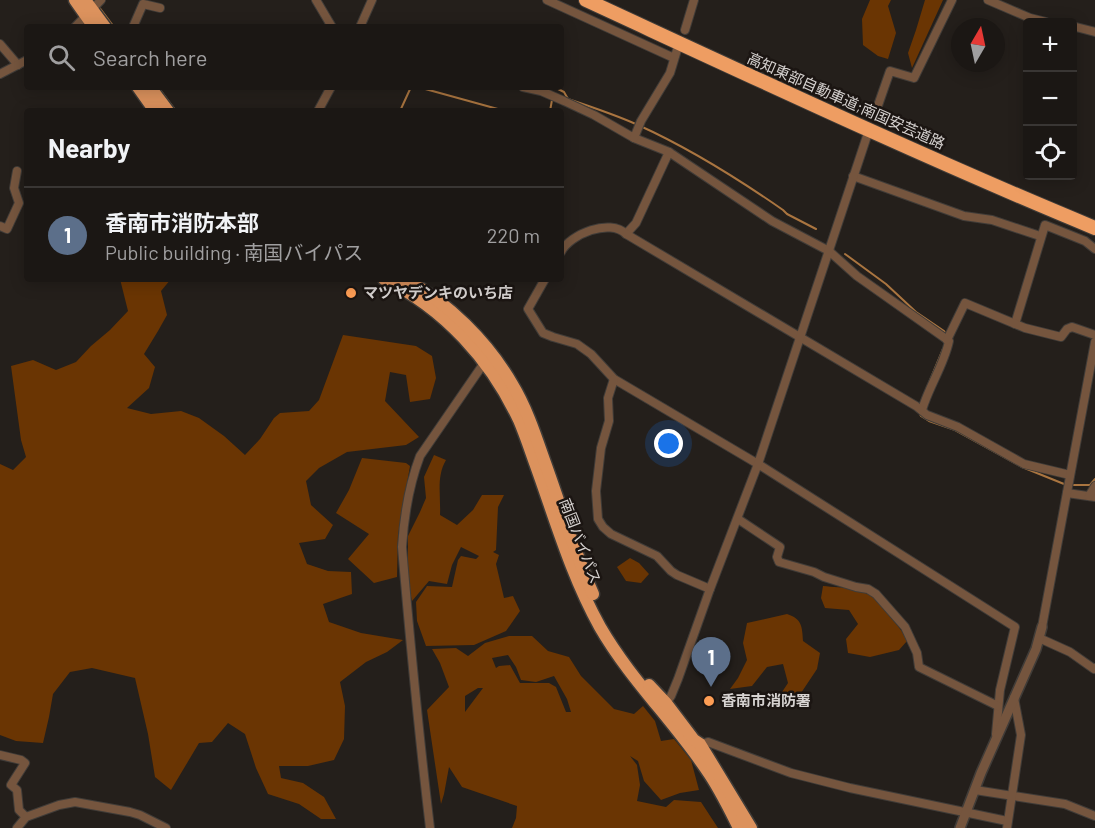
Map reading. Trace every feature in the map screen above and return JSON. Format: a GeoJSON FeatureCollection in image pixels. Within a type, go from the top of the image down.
{"type":"FeatureCollection","features":[{"type":"Feature","properties":{"kind":"highway"},"geometry":{"type":"LineString","coordinates":[[75,0],[93,9],[103,24]]}},
{"type":"Feature","properties":{"kind":"highway","name":"高知東部自動車道;南国安芸道路"},"geometry":{"type":"LineString","coordinates":[[586,0],[876,134],[1095,228]]}},
{"type":"Feature","properties":{"kind":"highway"},"geometry":{"type":"LineString","coordinates":[[140,90],[153,108]]}},
{"type":"Feature","properties":{"kind":"highway"},"geometry":{"type":"LineString","coordinates":[[152,90],[166,108]]}},
{"type":"Feature","properties":{"kind":"highway","name":"南国バイパス"},"geometry":{"type":"LineString","coordinates":[[401,282],[456,330],[500,384],[520,422],[564,548],[601,628],[620,657],[696,747],[751,828]]}},
{"type":"Feature","properties":{"kind":"highway","name":"南国バイパス"},"geometry":{"type":"LineString","coordinates":[[403,282],[424,290],[466,326],[489,351],[512,384],[537,438],[588,583],[613,634],[663,706]]}},
{"type":"Feature","properties":{"kind":"highway","name":"南国バイパス"},"geometry":{"type":"LineString","coordinates":[[696,747],[739,828]]}},
{"type":"Feature","properties":{"kind":"street"},"geometry":{"type":"LineString","coordinates":[[316,0],[330,24]]}},
{"type":"Feature","properties":{"kind":"street"},"geometry":{"type":"LineString","coordinates":[[361,24],[372,0]]}},
{"type":"Feature","properties":{"kind":"street"},"geometry":{"type":"LineString","coordinates":[[547,0],[676,54],[670,73],[641,121],[634,138]]}},
{"type":"Feature","properties":{"kind":"street"},"geometry":{"type":"LineString","coordinates":[[685,30],[694,0]]}},
{"type":"Feature","properties":{"kind":"street"},"geometry":{"type":"LineString","coordinates":[[875,114],[890,71],[914,78],[952,0]]}},
{"type":"Feature","properties":{"kind":"street"},"geometry":{"type":"LineString","coordinates":[[988,0],[1030,18]]}},
{"type":"Feature","properties":{"kind":"street"},"geometry":{"type":"LineString","coordinates":[[134,24],[143,4],[160,8]]}},
{"type":"Feature","properties":{"kind":"street"},"geometry":{"type":"LineString","coordinates":[[78,24],[93,9]]}},
{"type":"Feature","properties":{"kind":"street"},"geometry":{"type":"LineString","coordinates":[[1077,27],[1095,32]]}},
{"type":"Feature","properties":{"kind":"street"},"geometry":{"type":"LineString","coordinates":[[0,44],[18,65]]}},
{"type":"Feature","properties":{"kind":"street"},"geometry":{"type":"LineString","coordinates":[[0,74],[24,62]]}},
{"type":"Feature","properties":{"kind":"street"},"geometry":{"type":"LineString","coordinates":[[320,108],[329,90]]}},
{"type":"Feature","properties":{"kind":"street"},"geometry":{"type":"LineString","coordinates":[[534,90],[594,115],[634,138],[669,153],[772,221],[829,250],[857,276],[947,340]]}},
{"type":"Feature","properties":{"kind":"street"},"geometry":{"type":"LineString","coordinates":[[663,706],[678,679],[758,464],[867,136]]}},
{"type":"Feature","properties":{"kind":"street"},"geometry":{"type":"LineString","coordinates":[[626,234],[636,223],[669,153]]}},
{"type":"Feature","properties":{"kind":"street"},"geometry":{"type":"LineString","coordinates":[[0,226],[7,229],[19,203],[14,188],[17,171]]}},
{"type":"Feature","properties":{"kind":"street"},"geometry":{"type":"LineString","coordinates":[[853,176],[964,216],[992,220],[1040,236]]}},
{"type":"Feature","properties":{"kind":"street"},"geometry":{"type":"LineString","coordinates":[[1015,324],[1045,225],[1085,241],[1095,249]]}},
{"type":"Feature","properties":{"kind":"street"},"geometry":{"type":"LineString","coordinates":[[564,245],[571,240],[601,228],[610,226],[621,229],[919,408],[927,415],[958,427],[1024,464],[1070,475]]}},
{"type":"Feature","properties":{"kind":"street"},"geometry":{"type":"LineString","coordinates":[[543,282],[528,309],[543,333],[577,344],[591,354],[614,379],[758,464],[1015,627],[1000,690],[996,739]]}},
{"type":"Feature","properties":{"kind":"street"},"geometry":{"type":"LineString","coordinates":[[919,408],[946,351],[949,341],[947,340],[965,303],[1015,324],[1061,338],[1067,329],[1072,327],[1095,335]]}},
{"type":"Feature","properties":{"kind":"street"},"geometry":{"type":"LineString","coordinates":[[960,828],[981,773],[1036,649],[1095,342]]}},
{"type":"Feature","properties":{"kind":"street"},"geometry":{"type":"LineString","coordinates":[[430,828],[402,537],[409,495],[420,456],[484,363]]}},
{"type":"Feature","properties":{"kind":"street"},"geometry":{"type":"LineString","coordinates":[[614,379],[608,398],[609,421],[601,448],[596,491],[598,519],[611,534],[657,556],[677,575],[710,589]]}},
{"type":"Feature","properties":{"kind":"street"},"geometry":{"type":"LineString","coordinates":[[1066,493],[1092,496],[1095,486]]}},
{"type":"Feature","properties":{"kind":"street"},"geometry":{"type":"LineString","coordinates":[[738,519],[780,548],[777,557],[779,562],[868,589],[876,594],[905,627],[917,653],[919,667],[998,706]]}},
{"type":"Feature","properties":{"kind":"street"},"geometry":{"type":"LineString","coordinates":[[1039,638],[1070,652],[1095,668]]}},
{"type":"Feature","properties":{"kind":"street"},"geometry":{"type":"LineString","coordinates":[[696,747],[708,742],[791,774],[966,811],[1007,824],[1021,735],[1014,698]]}},
{"type":"Feature","properties":{"kind":"street"},"geometry":{"type":"LineString","coordinates":[[0,755],[21,759],[25,763],[10,785],[17,790],[19,810],[26,817]]}},
{"type":"Feature","properties":{"kind":"street"},"geometry":{"type":"LineString","coordinates":[[975,790],[1065,804],[1095,816]]}},
{"type":"Feature","properties":{"kind":"street"},"geometry":{"type":"LineString","coordinates":[[17,828],[26,817],[59,805],[75,802],[140,815],[166,828]]}},
{"type":"Feature","properties":{"kind":"shaded area"},"geometry":{"type":"Polygon","coordinates":[[[870,0],[891,0],[888,6],[896,33],[888,59],[878,56],[863,45],[862,19],[870,0]]]}},
{"type":"Feature","properties":{"kind":"shaded area"},"geometry":{"type":"Polygon","coordinates":[[[925,0],[943,0],[912,68],[908,53],[925,0]]]}},
{"type":"Feature","properties":{"kind":"shaded area"},"geometry":{"type":"Polygon","coordinates":[[[121,282],[168,282],[161,291],[167,315],[144,354],[155,367],[149,388],[127,408],[151,414],[181,411],[199,418],[245,455],[280,413],[309,411],[319,400],[343,335],[416,346],[432,356],[436,378],[430,399],[410,402],[406,375],[390,372],[385,401],[419,437],[406,445],[347,452],[319,468],[306,481],[311,505],[333,525],[325,539],[299,543],[307,564],[328,571],[351,572],[352,594],[323,604],[329,622],[361,633],[403,640],[387,652],[366,662],[340,682],[345,706],[344,739],[334,760],[308,766],[279,766],[281,778],[303,783],[324,797],[336,819],[321,819],[299,804],[268,794],[256,768],[245,734],[228,723],[212,742],[199,743],[171,790],[155,777],[135,678],[92,668],[70,672],[53,694],[43,743],[16,741],[0,735],[0,464],[13,470],[26,457],[21,440],[11,366],[33,360],[56,370],[76,362],[128,311],[121,282]]]}},
{"type":"Feature","properties":{"kind":"shaded area"},"geometry":{"type":"Polygon","coordinates":[[[434,455],[446,460],[440,480],[440,515],[457,525],[473,510],[482,495],[504,495],[498,507],[496,550],[493,552],[499,555],[496,564],[504,598],[513,596],[520,611],[506,631],[474,645],[426,646],[417,621],[416,602],[427,586],[452,587],[461,556],[476,559],[479,556],[461,547],[452,565],[447,584],[429,581],[412,601],[408,584],[408,536],[426,498],[424,477],[434,455]]]}},
{"type":"Feature","properties":{"kind":"shaded area"},"geometry":{"type":"Polygon","coordinates":[[[362,458],[406,463],[410,466],[398,535],[397,577],[374,583],[348,559],[369,534],[336,513],[349,490],[362,458]]]}},
{"type":"Feature","properties":{"kind":"shaded area"},"geometry":{"type":"Polygon","coordinates":[[[630,558],[639,563],[649,574],[641,583],[626,581],[617,567],[630,558]]]}},
{"type":"Feature","properties":{"kind":"shaded area"},"geometry":{"type":"Polygon","coordinates":[[[823,586],[853,589],[868,594],[881,605],[900,628],[907,641],[899,650],[870,657],[848,653],[846,639],[858,624],[849,610],[825,608],[821,598],[823,586]]]}},
{"type":"Feature","properties":{"kind":"shaded area"},"geometry":{"type":"Polygon","coordinates":[[[787,614],[796,618],[800,624],[803,641],[820,653],[817,669],[799,696],[785,708],[778,698],[788,683],[783,664],[767,667],[752,686],[730,689],[747,660],[743,643],[747,623],[787,614]]]}},
{"type":"Feature","properties":{"kind":"shaded area"},"geometry":{"type":"Polygon","coordinates":[[[509,636],[532,636],[548,651],[569,657],[581,676],[614,709],[634,714],[643,706],[655,721],[661,741],[674,739],[691,760],[699,790],[680,793],[661,800],[644,781],[638,761],[630,756],[637,765],[640,785],[637,801],[666,807],[674,800],[701,802],[718,828],[512,828],[517,806],[462,787],[449,767],[441,804],[427,710],[449,687],[432,649],[456,648],[468,656],[485,643],[509,636]],[[508,655],[492,658],[496,668],[510,665],[520,683],[549,683],[556,687],[566,712],[571,712],[567,699],[554,676],[536,682],[521,680],[508,655]],[[478,688],[465,696],[465,712],[483,688],[478,688]]]}},
{"type":"Feature","properties":{"kind":"waterway"},"geometry":{"type":"LineString","coordinates":[[99,7],[112,24]]}},
{"type":"Feature","properties":{"kind":"waterway"},"geometry":{"type":"LineString","coordinates":[[160,90],[174,108]]}},
{"type":"Feature","properties":{"kind":"waterway"},"geometry":{"type":"LineString","coordinates":[[401,108],[410,90]]}},
{"type":"Feature","properties":{"kind":"waterway"},"geometry":{"type":"LineString","coordinates":[[429,90],[494,108]]}},
{"type":"Feature","properties":{"kind":"waterway"},"geometry":{"type":"LineString","coordinates":[[560,90],[568,99],[630,121],[676,143],[730,175],[787,214],[816,229]]}},
{"type":"Feature","properties":{"kind":"waterway"},"geometry":{"type":"LineString","coordinates":[[551,108],[552,100]]}},
{"type":"Feature","properties":{"kind":"waterway"},"geometry":{"type":"LineString","coordinates":[[845,254],[886,284],[916,312],[946,334]]}},
{"type":"Feature","properties":{"kind":"waterway"},"geometry":{"type":"LineString","coordinates":[[919,407],[943,349]]}},
{"type":"Feature","properties":{"kind":"waterway"},"geometry":{"type":"LineString","coordinates":[[919,412],[929,421],[955,430],[1022,467],[1064,484]]}},
{"type":"Feature","properties":{"kind":"waterway"},"geometry":{"type":"LineString","coordinates":[[1073,485],[1090,485],[1095,479]]}},
{"type":"Feature","properties":{"kind":"place","name":"マツヤデンキのいち店"},"geometry":{"type":"Point","coordinates":[351,293]}},
{"type":"Feature","properties":{"kind":"place","name":"香南市消防本部"},"geometry":{"type":"Point","coordinates":[711,687]}},
{"type":"Feature","properties":{"kind":"place","name":"香南市消防署"},"geometry":{"type":"Point","coordinates":[709,701]}}]}
